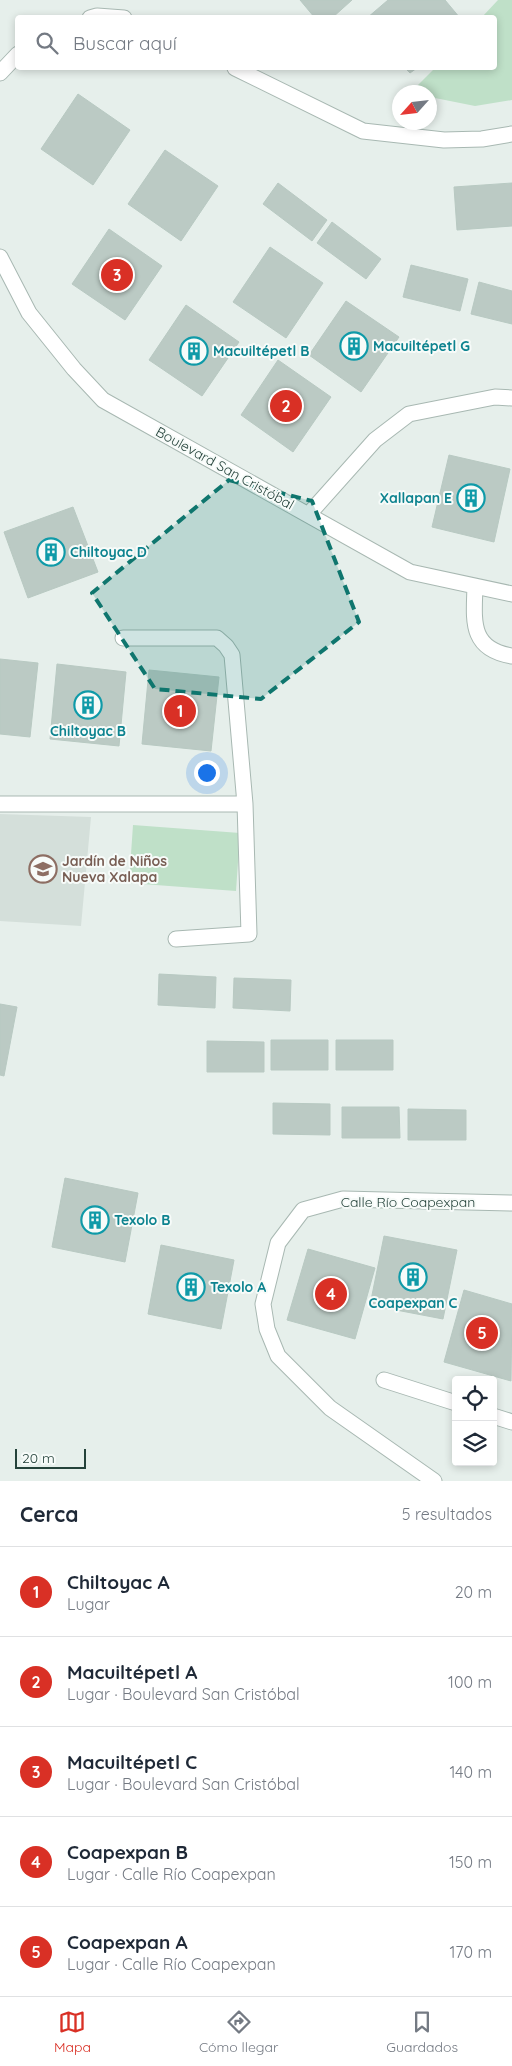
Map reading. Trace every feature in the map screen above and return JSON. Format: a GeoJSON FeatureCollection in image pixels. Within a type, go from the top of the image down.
{"type":"FeatureCollection","features":[{"type":"Feature","properties":{"kind":"street"},"geometry":{"type":"LineString","coordinates":[[0,73],[15,57]]}},
{"type":"Feature","properties":{"kind":"street"},"geometry":{"type":"LineString","coordinates":[[239,70],[363,131],[444,140],[482,139],[512,134]]}},
{"type":"Feature","properties":{"kind":"street","name":"Boulevard San Cristóbal"},"geometry":{"type":"LineString","coordinates":[[0,257],[29,313],[74,369],[102,400],[410,572],[512,594]]}},
{"type":"Feature","properties":{"kind":"street"},"geometry":{"type":"LineString","coordinates":[[309,514],[375,440],[409,414],[495,397],[512,398]]}},
{"type":"Feature","properties":{"kind":"street"},"geometry":{"type":"LineString","coordinates":[[474,586],[474,625],[481,640],[494,651],[512,656]]}},
{"type":"Feature","properties":{"kind":"street"},"geometry":{"type":"LineString","coordinates":[[123,638],[217,638],[232,655],[245,804],[249,934],[176,939]]}},
{"type":"Feature","properties":{"kind":"street"},"geometry":{"type":"LineString","coordinates":[[0,804],[245,804]]}},
{"type":"Feature","properties":{"kind":"street","name":"Calle Río Coapexpan"},"geometry":{"type":"LineString","coordinates":[[434,1481],[330,1408],[298,1366],[278,1356],[267,1329],[263,1304],[278,1243],[303,1210],[343,1199],[512,1203]]}},
{"type":"Feature","properties":{"kind":"street"},"geometry":{"type":"LineString","coordinates":[[384,1380],[452,1402]]}},
{"type":"Feature","properties":{"kind":"street"},"geometry":{"type":"LineString","coordinates":[[497,1417],[512,1422]]}},
{"type":"Feature","properties":{"kind":"highlighted area"},"geometry":{"type":"Polygon","coordinates":[[[229,480],[312,501],[359,622],[261,699],[155,689],[92,593],[229,480]]]}},
{"type":"Feature","properties":{"kind":"shaded area","name":"Jardín de Niños Nueva Xalapa"},"geometry":{"type":"Polygon","coordinates":[[[0,814],[91,817],[81,926],[0,921],[0,814]]]}},
{"type":"Feature","properties":{"kind":"green space"},"geometry":{"type":"Polygon","coordinates":[[[498,0],[512,0],[512,100],[475,106],[437,98],[437,85],[418,85],[433,70],[497,70],[497,15],[484,15],[498,0]]]}},
{"type":"Feature","properties":{"kind":"green space"},"geometry":{"type":"Polygon","coordinates":[[[133,825],[240,833],[236,891],[129,883],[133,825]]]}},
{"type":"Feature","properties":{"kind":"building"},"geometry":{"type":"Polygon","coordinates":[[[300,0],[352,0],[335,15],[312,15],[300,0]]]}},
{"type":"Feature","properties":{"kind":"building"},"geometry":{"type":"Polygon","coordinates":[[[388,0],[445,0],[458,15],[370,15],[388,0]]]}},
{"type":"Feature","properties":{"kind":"building"},"geometry":{"type":"Polygon","coordinates":[[[78,94],[130,130],[93,185],[41,149],[78,94]]]}},
{"type":"Feature","properties":{"kind":"building"},"geometry":{"type":"Polygon","coordinates":[[[165,150],[218,186],[181,241],[128,204],[165,150]]]}},
{"type":"Feature","properties":{"kind":"building"},"geometry":{"type":"Polygon","coordinates":[[[278,183],[327,220],[312,241],[263,204],[278,183]]]}},
{"type":"Feature","properties":{"kind":"building"},"geometry":{"type":"Polygon","coordinates":[[[512,183],[512,226],[457,230],[454,187],[512,183]]]}},
{"type":"Feature","properties":{"kind":"building"},"geometry":{"type":"Polygon","coordinates":[[[332,222],[381,259],[366,279],[317,243],[332,222]]]}},
{"type":"Feature","properties":{"kind":"building"},"geometry":{"type":"Polygon","coordinates":[[[109,229],[162,266],[125,320],[72,284],[109,229]]]}},
{"type":"Feature","properties":{"kind":"building"},"geometry":{"type":"Polygon","coordinates":[[[270,247],[323,283],[286,338],[233,302],[270,247]]]}},
{"type":"Feature","properties":{"kind":"building"},"geometry":{"type":"Polygon","coordinates":[[[411,265],[468,279],[460,311],[403,297],[411,265]]]}},
{"type":"Feature","properties":{"kind":"building"},"geometry":{"type":"Polygon","coordinates":[[[479,282],[512,291],[512,324],[471,314],[479,282]]]}},
{"type":"Feature","properties":{"kind":"building","name":"Macuiltépetl G"},"geometry":{"type":"Polygon","coordinates":[[[346,301],[399,337],[361,392],[309,355],[346,301]]]}},
{"type":"Feature","properties":{"kind":"building","name":"Macuiltépetl B"},"geometry":{"type":"Polygon","coordinates":[[[186,305],[239,342],[202,396],[149,360],[186,305]]]}},
{"type":"Feature","properties":{"kind":"building"},"geometry":{"type":"Polygon","coordinates":[[[278,360],[331,397],[293,452],[241,415],[278,360]]]}},
{"type":"Feature","properties":{"kind":"building","name":"Xallapan E"},"geometry":{"type":"Polygon","coordinates":[[[449,455],[510,469],[494,542],[432,527],[449,455]]]}},
{"type":"Feature","properties":{"kind":"building","name":"Chiltoyac D"},"geometry":{"type":"Polygon","coordinates":[[[73,507],[98,572],[28,598],[4,532],[73,507]]]}},
{"type":"Feature","properties":{"kind":"building"},"geometry":{"type":"Polygon","coordinates":[[[0,659],[38,663],[30,737],[0,734],[0,659]]]}},
{"type":"Feature","properties":{"kind":"building","name":"Chiltoyac B"},"geometry":{"type":"Polygon","coordinates":[[[57,664],[126,672],[119,746],[50,739],[57,664]]]}},
{"type":"Feature","properties":{"kind":"building"},"geometry":{"type":"Polygon","coordinates":[[[149,670],[219,677],[211,751],[142,744],[149,670]]]}},
{"type":"Feature","properties":{"kind":"building"},"geometry":{"type":"Polygon","coordinates":[[[159,974],[216,977],[215,1008],[158,1005],[159,974]]]}},
{"type":"Feature","properties":{"kind":"building"},"geometry":{"type":"Polygon","coordinates":[[[234,978],[291,980],[290,1011],[233,1008],[234,978]]]}},
{"type":"Feature","properties":{"kind":"building"},"geometry":{"type":"Polygon","coordinates":[[[0,1004],[17,1007],[4,1076],[0,1075],[0,1004]]]}},
{"type":"Feature","properties":{"kind":"building"},"geometry":{"type":"Polygon","coordinates":[[[271,1040],[328,1040],[328,1070],[271,1070],[271,1040]]]}},
{"type":"Feature","properties":{"kind":"building"},"geometry":{"type":"Polygon","coordinates":[[[336,1040],[393,1040],[393,1070],[336,1070],[336,1040]]]}},
{"type":"Feature","properties":{"kind":"building"},"geometry":{"type":"Polygon","coordinates":[[[207,1041],[264,1042],[264,1072],[207,1072],[207,1041]]]}},
{"type":"Feature","properties":{"kind":"building"},"geometry":{"type":"Polygon","coordinates":[[[273,1103],[330,1104],[330,1135],[273,1134],[273,1103]]]}},
{"type":"Feature","properties":{"kind":"building"},"geometry":{"type":"Polygon","coordinates":[[[342,1107],[399,1107],[400,1138],[342,1138],[342,1107]]]}},
{"type":"Feature","properties":{"kind":"building"},"geometry":{"type":"Polygon","coordinates":[[[408,1109],[466,1110],[466,1140],[408,1140],[408,1109]]]}},
{"type":"Feature","properties":{"kind":"building","name":"Texolo B"},"geometry":{"type":"Polygon","coordinates":[[[65,1178],[138,1193],[125,1262],[52,1247],[65,1178]]]}},
{"type":"Feature","properties":{"kind":"building","name":"Coapexpan C"},"geometry":{"type":"Polygon","coordinates":[[[384,1236],[457,1250],[443,1319],[370,1305],[384,1236]]]}},
{"type":"Feature","properties":{"kind":"building","name":"Texolo A"},"geometry":{"type":"Polygon","coordinates":[[[161,1245],[234,1260],[221,1329],[148,1314],[161,1245]]]}},
{"type":"Feature","properties":{"kind":"building"},"geometry":{"type":"Polygon","coordinates":[[[308,1249],[375,1268],[355,1339],[287,1320],[308,1249]]]}},
{"type":"Feature","properties":{"kind":"building"},"geometry":{"type":"Polygon","coordinates":[[[464,1290],[512,1304],[511,1381],[444,1362],[464,1290]]]}},
{"type":"Feature","properties":{"kind":"place","name":"Macuiltépetl C"},"geometry":{"type":"Point","coordinates":[117,275]}},
{"type":"Feature","properties":{"kind":"place","name":"Macuiltépetl G"},"geometry":{"type":"Point","coordinates":[354,346]}},
{"type":"Feature","properties":{"kind":"place","name":"Macuiltépetl B"},"geometry":{"type":"Point","coordinates":[194,351]}},
{"type":"Feature","properties":{"kind":"place","name":"Macuiltépetl A"},"geometry":{"type":"Point","coordinates":[286,406]}},
{"type":"Feature","properties":{"kind":"place","name":"Xallapan E"},"geometry":{"type":"Point","coordinates":[471,498]}},
{"type":"Feature","properties":{"kind":"place","name":"Chiltoyac D"},"geometry":{"type":"Point","coordinates":[51,552]}},
{"type":"Feature","properties":{"kind":"place","name":"Chiltoyac B"},"geometry":{"type":"Point","coordinates":[88,705]}},
{"type":"Feature","properties":{"kind":"place","name":"Chiltoyac A"},"geometry":{"type":"Point","coordinates":[180,711]}},
{"type":"Feature","properties":{"kind":"place","name":"Jardín de Niños Nueva Xalapa"},"geometry":{"type":"Point","coordinates":[43,869]}},
{"type":"Feature","properties":{"kind":"place","name":"Texolo B"},"geometry":{"type":"Point","coordinates":[95,1220]}},
{"type":"Feature","properties":{"kind":"place","name":"Coapexpan C"},"geometry":{"type":"Point","coordinates":[413,1277]}},
{"type":"Feature","properties":{"kind":"place","name":"Texolo A"},"geometry":{"type":"Point","coordinates":[191,1287]}},
{"type":"Feature","properties":{"kind":"place","name":"Coapexpan B"},"geometry":{"type":"Point","coordinates":[331,1294]}},
{"type":"Feature","properties":{"kind":"place","name":"Coapexpan A"},"geometry":{"type":"Point","coordinates":[482,1333]}}]}
